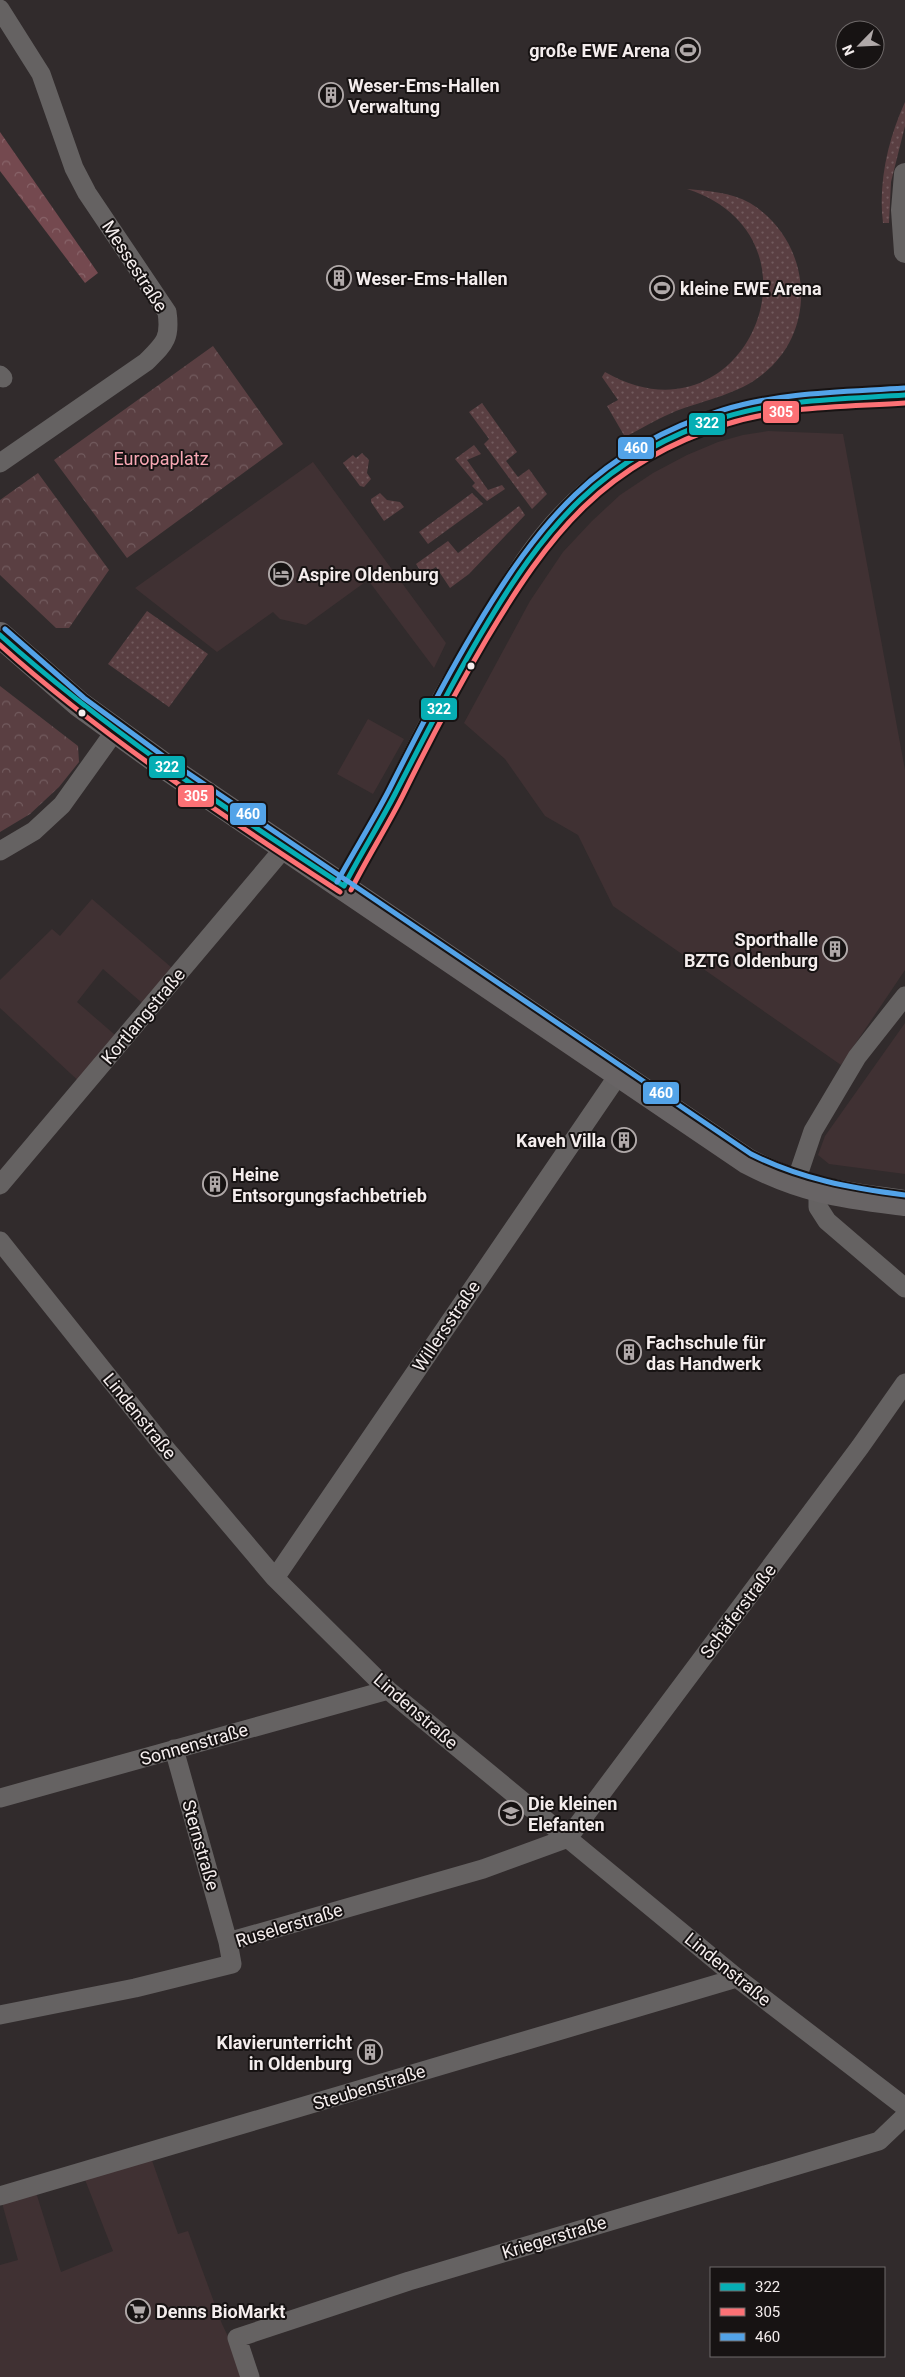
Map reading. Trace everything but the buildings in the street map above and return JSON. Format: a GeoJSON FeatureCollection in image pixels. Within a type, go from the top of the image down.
{"type":"FeatureCollection","features":[{"type":"Feature","properties":{"kind":"main road"},"geometry":{"type":"LineString","coordinates":[[3,643],[115,731],[748,1161],[806,1187],[905,1203]]}},
{"type":"Feature","properties":{"kind":"street","name":"Messestraße"},"geometry":{"type":"LineString","coordinates":[[0,10],[41,74],[74,168],[87,193],[167,312],[169,329],[162,345],[146,362],[0,463]]}},
{"type":"Feature","properties":{"kind":"street"},"geometry":{"type":"LineString","coordinates":[[905,174],[902,210],[905,252]]}},
{"type":"Feature","properties":{"kind":"street"},"geometry":{"type":"LineString","coordinates":[[344,886],[394,796],[442,701],[517,575],[546,535],[577,502],[605,478],[645,451],[678,434],[725,416],[752,409],[785,404],[905,395]]}},
{"type":"Feature","properties":{"kind":"street"},"geometry":{"type":"LineString","coordinates":[[0,851],[34,831],[62,805],[115,731]]}},
{"type":"Feature","properties":{"kind":"street","name":"Kortlangstraße"},"geometry":{"type":"LineString","coordinates":[[0,1185],[285,847]]}},
{"type":"Feature","properties":{"kind":"street"},"geometry":{"type":"LineString","coordinates":[[905,996],[857,1057],[813,1131],[806,1187],[827,1221],[905,1288]]}},
{"type":"Feature","properties":{"kind":"street","name":"Willersstraße"},"geometry":{"type":"LineString","coordinates":[[275,1578],[619,1074]]}},
{"type":"Feature","properties":{"kind":"street","name":"Lindenstraße"},"geometry":{"type":"LineString","coordinates":[[0,1241],[165,1448],[275,1578],[388,1690],[737,1978],[905,2107]]}},
{"type":"Feature","properties":{"kind":"street","name":"Schäferstraße"},"geometry":{"type":"LineString","coordinates":[[568,1838],[860,1447],[905,1383]]}},
{"type":"Feature","properties":{"kind":"street","name":"Sonnenstraße"},"geometry":{"type":"LineString","coordinates":[[0,1798],[388,1690]]}},
{"type":"Feature","properties":{"kind":"street","name":"Sternstraße"},"geometry":{"type":"LineString","coordinates":[[174,1749],[228,1942]]}},
{"type":"Feature","properties":{"kind":"street","name":"Ruselerstraße"},"geometry":{"type":"LineString","coordinates":[[0,2016],[134,1988],[232,1964],[228,1942],[483,1869],[568,1838]]}},
{"type":"Feature","properties":{"kind":"street","name":"Steubenstraße"},"geometry":{"type":"LineString","coordinates":[[0,2196],[737,1978]]}},
{"type":"Feature","properties":{"kind":"street","name":"Kriegerstraße"},"geometry":{"type":"LineString","coordinates":[[250,2377],[236,2338],[408,2281],[879,2141],[905,2116]]}},
{"type":"Feature","properties":{"kind":"shaded area"},"geometry":{"type":"Polygon","coordinates":[[[768,431],[843,434],[905,770],[905,970],[841,1065],[613,906],[578,835],[545,816],[505,759],[464,723],[530,601],[563,552],[592,521],[620,495],[653,473],[687,455],[718,442],[768,431]]]}},
{"type":"Feature","properties":{"kind":"shaded area"},"geometry":{"type":"Polygon","coordinates":[[[313,462],[446,643],[434,668],[368,580],[306,625],[280,619],[273,612],[217,652],[135,588],[313,462]]]}},
{"type":"Feature","properties":{"kind":"shaded area"},"geometry":{"type":"Polygon","coordinates":[[[368,719],[404,739],[373,794],[337,774],[368,719]]]}},
{"type":"Feature","properties":{"kind":"shaded area"},"geometry":{"type":"Polygon","coordinates":[[[92,899],[179,974],[149,1009],[103,969],[77,1002],[122,1041],[84,1086],[0,1008],[0,980],[52,929],[60,936],[92,899]]]}},
{"type":"Feature","properties":{"kind":"shaded area"},"geometry":{"type":"Polygon","coordinates":[[[905,1023],[905,1174],[829,1164],[818,1155],[825,1136],[905,1023]]]}},
{"type":"Feature","properties":{"kind":"shaded area"},"geometry":{"type":"Polygon","coordinates":[[[149,2152],[178,2234],[188,2231],[222,2324],[248,2377],[0,2377],[0,2265],[18,2260],[0,2196],[34,2186],[61,2272],[113,2251],[82,2172],[149,2152]]]}},
{"type":"Feature","properties":{"kind":"green space"},"geometry":{"type":"Polygon","coordinates":[[[905,102],[905,126],[891,182],[889,223],[883,223],[883,177],[889,146],[905,102]]]}},
{"type":"Feature","properties":{"kind":"green space"},"geometry":{"type":"Polygon","coordinates":[[[0,132],[98,273],[85,283],[0,171],[0,132]]]}},
{"type":"Feature","properties":{"kind":"green space"},"geometry":{"type":"Polygon","coordinates":[[[687,189],[735,196],[750,203],[770,219],[786,239],[796,262],[801,286],[800,310],[794,333],[781,355],[754,381],[733,392],[670,414],[625,437],[607,406],[618,400],[602,377],[605,372],[655,389],[697,384],[731,362],[754,328],[763,289],[757,249],[732,214],[687,189]]]}},
{"type":"Feature","properties":{"kind":"green space","name":"Europaplatz"},"geometry":{"type":"Polygon","coordinates":[[[213,346],[283,444],[127,558],[54,460],[213,346]]]}},
{"type":"Feature","properties":{"kind":"green space"},"geometry":{"type":"Polygon","coordinates":[[[482,403],[517,452],[506,461],[518,477],[529,469],[547,494],[532,509],[484,444],[489,439],[469,412],[482,403]]]}},
{"type":"Feature","properties":{"kind":"green space"},"geometry":{"type":"Polygon","coordinates":[[[474,445],[481,454],[467,460],[488,490],[502,485],[505,489],[487,501],[472,486],[475,483],[455,459],[474,445]]]}},
{"type":"Feature","properties":{"kind":"green space"},"geometry":{"type":"Polygon","coordinates":[[[362,453],[369,460],[367,473],[371,479],[364,487],[360,486],[343,463],[353,455],[356,458],[362,453]]]}},
{"type":"Feature","properties":{"kind":"green space"},"geometry":{"type":"Polygon","coordinates":[[[38,473],[109,570],[69,628],[56,628],[0,575],[0,500],[38,473]]]}},
{"type":"Feature","properties":{"kind":"green space"},"geometry":{"type":"Polygon","coordinates":[[[380,493],[387,500],[400,502],[404,507],[384,521],[371,502],[371,499],[380,493]]]}},
{"type":"Feature","properties":{"kind":"green space"},"geometry":{"type":"Polygon","coordinates":[[[472,493],[483,504],[428,544],[419,532],[472,493]]]}},
{"type":"Feature","properties":{"kind":"green space"},"geometry":{"type":"Polygon","coordinates":[[[519,506],[525,515],[469,574],[450,588],[436,567],[423,575],[416,564],[448,541],[458,553],[519,506]]]}},
{"type":"Feature","properties":{"kind":"green space"},"geometry":{"type":"Polygon","coordinates":[[[147,611],[208,654],[169,707],[108,664],[147,611]]]}},
{"type":"Feature","properties":{"kind":"green space"},"geometry":{"type":"Polygon","coordinates":[[[0,686],[78,746],[79,762],[59,787],[30,814],[0,832],[0,686]]]}},
{"type":"Feature","properties":{"kind":"transit line","name":"460"},"geometry":{"type":"LineString","coordinates":[[337,882],[383,802],[451,670],[474,631],[522,556],[575,495],[606,469],[640,446],[679,426],[723,410],[790,396],[904,388]]}},
{"type":"Feature","properties":{"kind":"transit line","name":"322"},"geometry":{"type":"LineString","coordinates":[[344,886],[389,806],[458,673],[481,634],[528,560],[553,528],[580,500],[610,474],[644,452],[682,433],[725,417],[792,403],[905,395]]}},
{"type":"Feature","properties":{"kind":"transit line","name":"305"},"geometry":{"type":"LineString","coordinates":[[351,890],[397,807],[464,678],[509,602],[558,535],[584,507],[613,482],[646,459],[684,440],[727,424],[793,410],[905,403]]}},
{"type":"Feature","properties":{"kind":"transit line","name":"460"},"geometry":{"type":"LineString","coordinates":[[5,629],[84,698],[170,761],[751,1154],[807,1176],[865,1189],[905,1195]]}},
{"type":"Feature","properties":{"kind":"transit line","name":"322"},"geometry":{"type":"LineString","coordinates":[[0,635],[40,670],[124,736],[344,886]]}},
{"type":"Feature","properties":{"kind":"transit line","name":"305"},"geometry":{"type":"LineString","coordinates":[[0,645],[81,712],[165,775],[340,892]]}},
{"type":"Feature","properties":{"kind":"place","name":"große EWE Arena"},"geometry":{"type":"Point","coordinates":[688,50]}},
{"type":"Feature","properties":{"kind":"place","name":"Weser-Ems-Hallen Verwaltung"},"geometry":{"type":"Point","coordinates":[331,95]}},
{"type":"Feature","properties":{"kind":"place","name":"Weser-Ems-Hallen"},"geometry":{"type":"Point","coordinates":[339,278]}},
{"type":"Feature","properties":{"kind":"place","name":"kleine EWE Arena"},"geometry":{"type":"Point","coordinates":[662,288]}},
{"type":"Feature","properties":{"kind":"place","name":"Aspire Oldenburg"},"geometry":{"type":"Point","coordinates":[281,574]}},
{"type":"Feature","properties":{"kind":"place","name":"Sporthalle BZTG Oldenburg"},"geometry":{"type":"Point","coordinates":[835,949]}},
{"type":"Feature","properties":{"kind":"place","name":"Kaveh Villa"},"geometry":{"type":"Point","coordinates":[624,1140]}},
{"type":"Feature","properties":{"kind":"place","name":"Heine Entsorgungsfachbetrieb"},"geometry":{"type":"Point","coordinates":[215,1184]}},
{"type":"Feature","properties":{"kind":"place","name":"Fachschule für das Handwerk"},"geometry":{"type":"Point","coordinates":[629,1352]}},
{"type":"Feature","properties":{"kind":"place","name":"Die kleinen Elefanten"},"geometry":{"type":"Point","coordinates":[511,1813]}},
{"type":"Feature","properties":{"kind":"place","name":"Klavierunterricht in Oldenburg"},"geometry":{"type":"Point","coordinates":[370,2052]}},
{"type":"Feature","properties":{"kind":"place","name":"Denns BioMarkt"},"geometry":{"type":"Point","coordinates":[138,2311]}}]}
